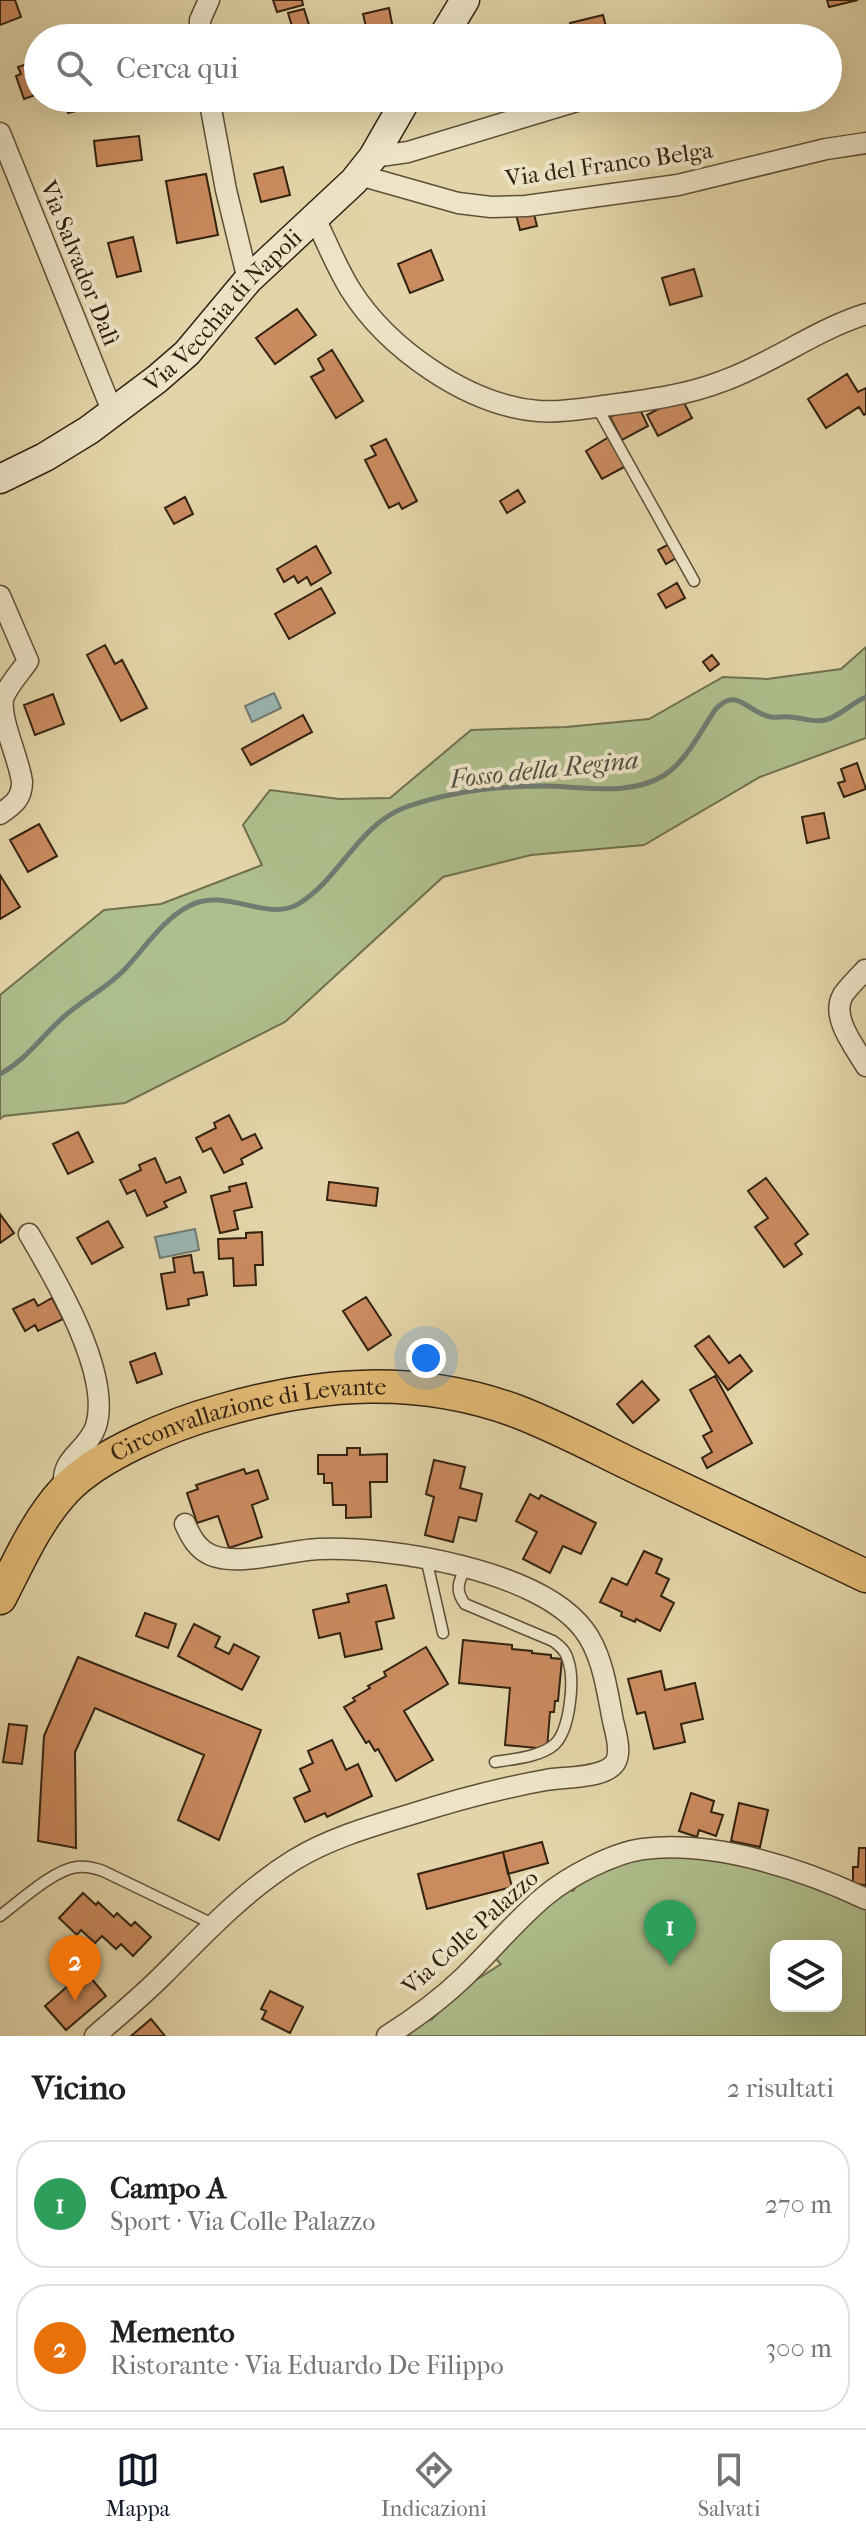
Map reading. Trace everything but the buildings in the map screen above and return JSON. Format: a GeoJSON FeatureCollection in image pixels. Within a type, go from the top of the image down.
{"type":"FeatureCollection","features":[{"type":"Feature","properties":{"kind":"main road","name":"Circonvallazione di Levante"},"geometry":{"type":"LineString","coordinates":[[0,1598],[34,1534],[65,1490],[97,1465],[154,1435],[189,1421],[242,1404],[331,1387],[423,1389],[476,1399],[531,1417],[866,1576]]}},
{"type":"Feature","properties":{"kind":"street"},"geometry":{"type":"LineString","coordinates":[[200,24],[209,0]]}},
{"type":"Feature","properties":{"kind":"street"},"geometry":{"type":"LineString","coordinates":[[450,24],[465,0]]}},
{"type":"Feature","properties":{"kind":"street"},"geometry":{"type":"LineString","coordinates":[[212,112],[226,190],[248,280]]}},
{"type":"Feature","properties":{"kind":"street","name":"Via Vecchia di Napoli"},"geometry":{"type":"LineString","coordinates":[[0,479],[54,452],[113,413],[187,353],[248,280],[366,166],[399,112]]}},
{"type":"Feature","properties":{"kind":"street"},"geometry":{"type":"LineString","coordinates":[[366,166],[541,112]]}},
{"type":"Feature","properties":{"kind":"street","name":"Via Salvador Dalì"},"geometry":{"type":"LineString","coordinates":[[0,133],[113,413]]}},
{"type":"Feature","properties":{"kind":"street","name":"Via del Franco Belga"},"geometry":{"type":"LineString","coordinates":[[366,166],[458,203],[491,207],[526,206],[678,185],[826,149],[866,143]]}},
{"type":"Feature","properties":{"kind":"street"},"geometry":{"type":"LineString","coordinates":[[315,218],[356,297],[383,329],[424,363],[463,388],[513,407],[541,411],[597,407],[660,398],[712,385],[751,370],[866,314]]}},
{"type":"Feature","properties":{"kind":"street"},"geometry":{"type":"LineString","coordinates":[[0,596],[28,661],[8,689],[2,705],[22,791],[18,800],[0,814]]}},
{"type":"Feature","properties":{"kind":"street"},"geometry":{"type":"LineString","coordinates":[[865,970],[844,994],[839,1008],[842,1022],[866,1066]]}},
{"type":"Feature","properties":{"kind":"street"},"geometry":{"type":"LineString","coordinates":[[29,1234],[73,1314],[89,1357],[95,1386],[96,1425],[86,1443],[65,1467],[65,1490]]}},
{"type":"Feature","properties":{"kind":"street"},"geometry":{"type":"LineString","coordinates":[[95,2036],[151,1987],[242,1898],[284,1866],[320,1846],[453,1801],[548,1779],[600,1772],[614,1765],[617,1744],[600,1663],[587,1633],[572,1617],[546,1599],[518,1585],[466,1568],[395,1553],[337,1549],[245,1558],[220,1557],[201,1549],[185,1524]]}},
{"type":"Feature","properties":{"kind":"street","name":"Via Colle Palazzo"},"geometry":{"type":"LineString","coordinates":[[387,2036],[448,1991],[551,1891],[597,1865],[630,1852],[666,1848],[740,1856],[790,1868],[866,1899]]}},
{"type":"Feature","properties":{"kind":"lane"},"geometry":{"type":"LineString","coordinates":[[597,407],[694,581]]}},
{"type":"Feature","properties":{"kind":"lane"},"geometry":{"type":"LineString","coordinates":[[426,1558],[443,1633]]}},
{"type":"Feature","properties":{"kind":"lane"},"geometry":{"type":"LineString","coordinates":[[466,1568],[459,1578],[458,1590],[465,1604],[553,1641],[564,1651],[570,1666],[568,1714],[564,1730],[556,1742],[539,1752],[495,1762]]}},
{"type":"Feature","properties":{"kind":"lane"},"geometry":{"type":"LineString","coordinates":[[0,1916],[57,1874],[84,1867],[103,1871],[213,1924]]}},
{"type":"Feature","properties":{"kind":"green space"},"geometry":{"type":"Polygon","coordinates":[[[866,647],[866,738],[760,777],[644,845],[531,855],[443,877],[285,1022],[125,1103],[4,1116],[0,1119],[0,995],[104,910],[161,904],[262,865],[243,825],[270,790],[339,799],[390,798],[471,730],[566,727],[649,719],[723,677],[767,679],[841,669],[866,647]]]}},
{"type":"Feature","properties":{"kind":"green space"},"geometry":{"type":"Polygon","coordinates":[[[667,1853],[777,1871],[866,1908],[866,2036],[397,2036],[426,2016],[431,2020],[465,1987],[501,1964],[495,1958],[556,1896],[568,1889],[573,1891],[580,1882],[629,1857],[667,1853]]]}},
{"type":"Feature","properties":{"kind":"water"},"geometry":{"type":"Polygon","coordinates":[[[274,693],[281,708],[252,722],[245,706],[274,693]]]}},
{"type":"Feature","properties":{"kind":"water"},"geometry":{"type":"Polygon","coordinates":[[[195,1229],[199,1250],[160,1258],[155,1237],[195,1229]]]}},
{"type":"Feature","properties":{"kind":"waterway","name":"Fosso della Regina"},"geometry":{"type":"LineString","coordinates":[[0,1074],[19,1061],[67,1014],[118,975],[179,912],[203,901],[217,900],[274,910],[300,903],[328,879],[375,826],[406,807],[439,797],[509,787],[604,789],[635,786],[663,776],[679,763],[715,710],[730,700],[771,717],[817,721],[833,717],[866,697]]}},
{"type":"Feature","properties":{"kind":"place","name":"Campo A"},"geometry":{"type":"Point","coordinates":[670,1966]}},
{"type":"Feature","properties":{"kind":"place","name":"Memento"},"geometry":{"type":"Point","coordinates":[75,2001]}}]}
